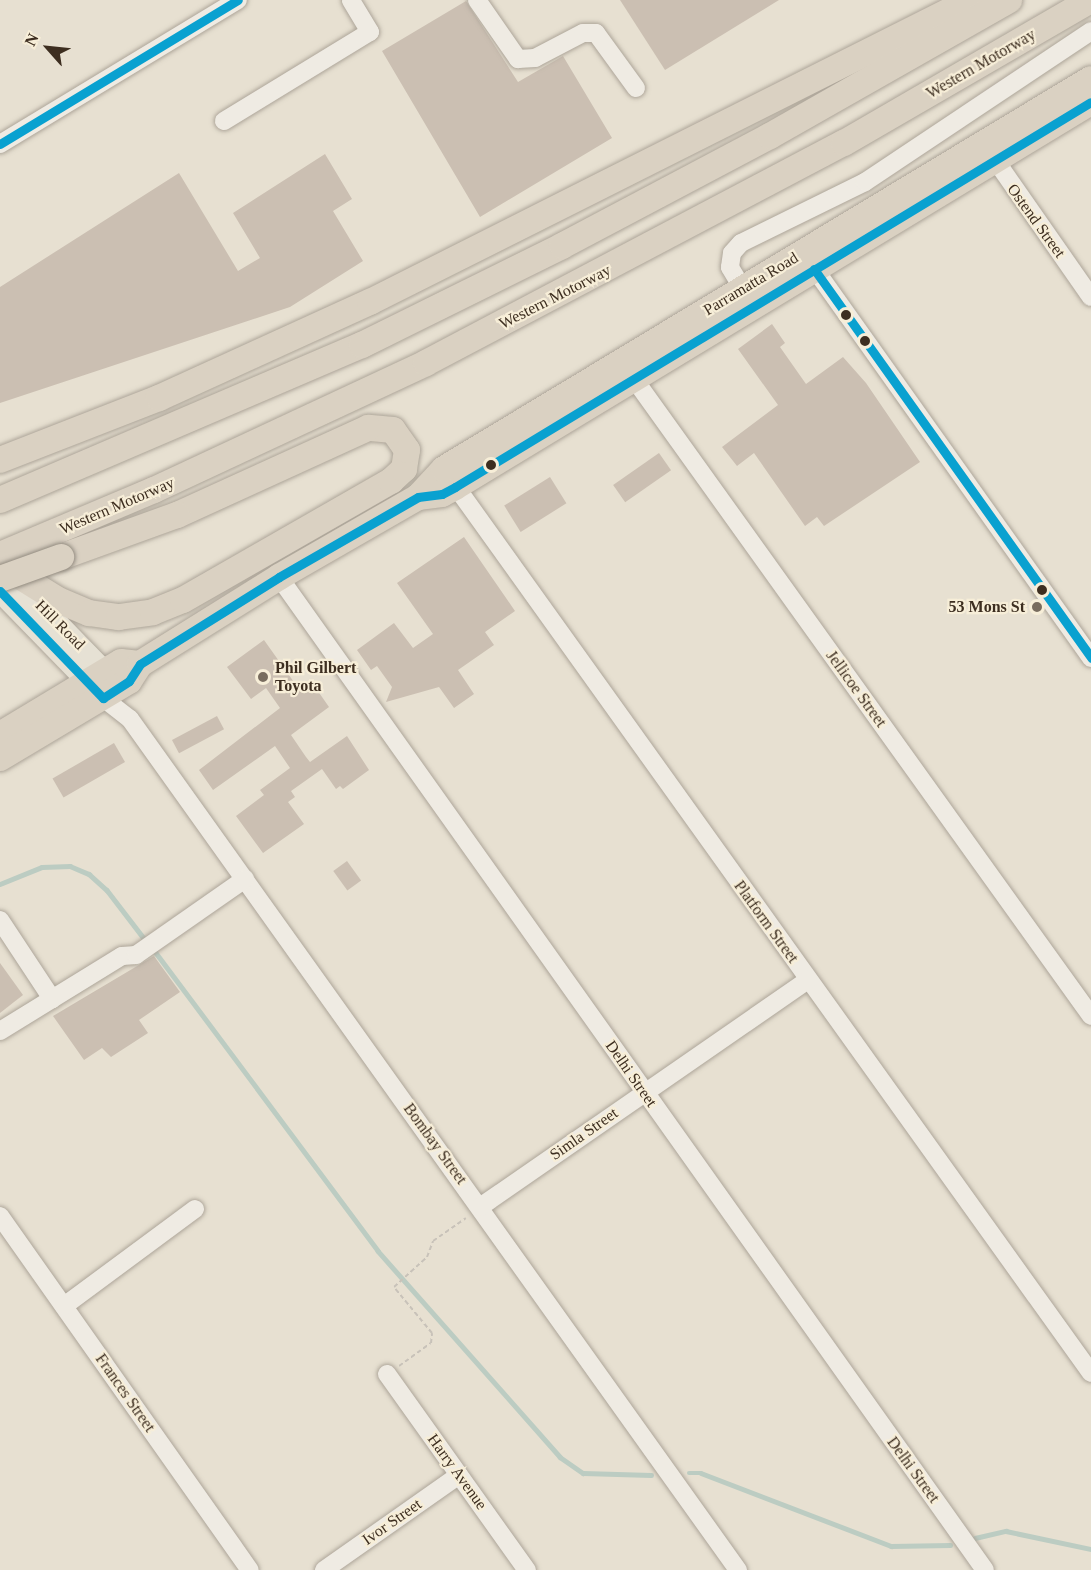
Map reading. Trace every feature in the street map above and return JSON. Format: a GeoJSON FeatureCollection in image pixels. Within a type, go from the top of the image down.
{"type":"FeatureCollection","features":[{"type":"Feature","properties":{"kind":"highway"},"geometry":{"type":"LineString","coordinates":[[0,460],[159,398],[370,302],[971,0]]}},
{"type":"Feature","properties":{"kind":"highway"},"geometry":{"type":"LineString","coordinates":[[0,501],[362,345],[530,262],[780,131],[1009,0]]}},
{"type":"Feature","properties":{"kind":"highway","name":"Western Motorway"},"geometry":{"type":"LineString","coordinates":[[0,555],[302,424],[530,310],[844,143],[1091,0]]}},
{"type":"Feature","properties":{"kind":"highway","name":"Parramatta Road"},"geometry":{"type":"LineString","coordinates":[[0,758],[104,685],[121,662],[140,664],[279,577],[418,497],[989,152],[1091,79]]}},
{"type":"Feature","properties":{"kind":"highway","name":"Parramatta Road"},"geometry":{"type":"LineString","coordinates":[[989,152],[1091,102]]}},
{"type":"Feature","properties":{"kind":"highway"},"geometry":{"type":"LineString","coordinates":[[0,564],[58,600],[89,613],[119,617],[153,612],[183,600],[391,481],[404,469],[407,450],[393,430],[368,428],[177,515],[61,557],[0,579]]}},
{"type":"Feature","properties":{"kind":"highway","name":"Parramatta Road"},"geometry":{"type":"LineString","coordinates":[[0,735],[104,685]]}},
{"type":"Feature","properties":{"kind":"main road","name":"Hill Road"},"geometry":{"type":"LineString","coordinates":[[0,564],[104,685]]}},
{"type":"Feature","properties":{"kind":"main road","name":"Hill Road"},"geometry":{"type":"LineString","coordinates":[[0,591],[104,685]]}},
{"type":"Feature","properties":{"kind":"street"},"geometry":{"type":"LineString","coordinates":[[0,144],[238,0]]}},
{"type":"Feature","properties":{"kind":"street"},"geometry":{"type":"LineString","coordinates":[[224,121],[370,32],[351,0]]}},
{"type":"Feature","properties":{"kind":"street"},"geometry":{"type":"LineString","coordinates":[[477,0],[518,59],[535,58],[583,33],[596,33],[636,87]]}},
{"type":"Feature","properties":{"kind":"street"},"geometry":{"type":"LineString","coordinates":[[748,297],[730,267],[732,253],[741,243],[865,182],[1091,31]]}},
{"type":"Feature","properties":{"kind":"street","name":"Ostend Street"},"geometry":{"type":"LineString","coordinates":[[989,152],[1091,297]]}},
{"type":"Feature","properties":{"kind":"street"},"geometry":{"type":"LineString","coordinates":[[809,260],[1091,658]]}},
{"type":"Feature","properties":{"kind":"street","name":"Jellicoe Street"},"geometry":{"type":"LineString","coordinates":[[628,370],[1091,1016]]}},
{"type":"Feature","properties":{"kind":"street","name":"Platform Street"},"geometry":{"type":"LineString","coordinates":[[449,478],[1091,1373]]}},
{"type":"Feature","properties":{"kind":"street","name":"Delhi Street"},"geometry":{"type":"LineString","coordinates":[[279,577],[985,1570]]}},
{"type":"Feature","properties":{"kind":"street","name":"Bombay Street"},"geometry":{"type":"LineString","coordinates":[[104,685],[738,1570]]}},
{"type":"Feature","properties":{"kind":"street"},"geometry":{"type":"LineString","coordinates":[[0,1031],[122,956],[136,955],[245,879]]}},
{"type":"Feature","properties":{"kind":"street"},"geometry":{"type":"LineString","coordinates":[[0,921],[52,999]]}},
{"type":"Feature","properties":{"kind":"street","name":"Simla Street"},"geometry":{"type":"LineString","coordinates":[[480,1207],[643,1092],[808,980]]}},
{"type":"Feature","properties":{"kind":"street"},"geometry":{"type":"LineString","coordinates":[[64,1306],[195,1209]]}},
{"type":"Feature","properties":{"kind":"street","name":"Frances Street"},"geometry":{"type":"LineString","coordinates":[[0,1216],[250,1570]]}},
{"type":"Feature","properties":{"kind":"street","name":"Harry Avenue"},"geometry":{"type":"LineString","coordinates":[[387,1374],[527,1570]]}},
{"type":"Feature","properties":{"kind":"street","name":"Ivor Street"},"geometry":{"type":"LineString","coordinates":[[324,1570],[459,1475]]}},
{"type":"Feature","properties":{"kind":"path"},"geometry":{"type":"LineString","coordinates":[[387,1374],[431,1343],[432,1333],[394,1287],[427,1257],[433,1241],[480,1207]]}},
{"type":"Feature","properties":{"kind":"building"},"geometry":{"type":"Polygon","coordinates":[[[620,0],[779,0],[665,70],[620,0]]]}},
{"type":"Feature","properties":{"kind":"building"},"geometry":{"type":"Polygon","coordinates":[[[466,1],[518,82],[563,56],[612,138],[480,217],[382,51],[466,1]]]}},
{"type":"Feature","properties":{"kind":"building"},"geometry":{"type":"Polygon","coordinates":[[[325,154],[352,199],[333,211],[363,261],[290,307],[0,403],[0,287],[179,173],[238,271],[260,258],[233,213],[325,154]]]}},
{"type":"Feature","properties":{"kind":"building"},"geometry":{"type":"Polygon","coordinates":[[[772,324],[785,343],[780,347],[806,384],[843,357],[866,383],[920,462],[824,526],[817,517],[805,526],[754,453],[737,466],[722,447],[778,405],[738,349],[772,324]]]}},
{"type":"Feature","properties":{"kind":"building"},"geometry":{"type":"Polygon","coordinates":[[[659,453],[671,470],[625,502],[613,485],[659,453]]]}},
{"type":"Feature","properties":{"kind":"building"},"geometry":{"type":"Polygon","coordinates":[[[550,477],[566,503],[521,532],[504,506],[550,477]]]}},
{"type":"Feature","properties":{"kind":"building"},"geometry":{"type":"Polygon","coordinates":[[[464,537],[515,611],[485,632],[494,645],[458,670],[474,694],[454,708],[439,687],[386,702],[392,687],[377,666],[371,670],[357,650],[394,623],[413,648],[433,634],[397,583],[464,537]]]}},
{"type":"Feature","properties":{"kind":"building"},"geometry":{"type":"Polygon","coordinates":[[[264,640],[301,692],[313,684],[329,707],[291,735],[310,762],[347,736],[369,770],[343,789],[340,786],[336,789],[322,769],[291,791],[295,797],[288,802],[304,824],[263,853],[236,816],[264,795],[260,790],[290,768],[275,746],[213,790],[199,770],[280,708],[266,688],[251,699],[227,667],[264,640]]]}},
{"type":"Feature","properties":{"kind":"building"},"geometry":{"type":"Polygon","coordinates":[[[217,716],[224,729],[179,753],[172,740],[217,716]]]}},
{"type":"Feature","properties":{"kind":"building"},"geometry":{"type":"Polygon","coordinates":[[[114,743],[125,762],[64,798],[53,778],[114,743]]]}},
{"type":"Feature","properties":{"kind":"building"},"geometry":{"type":"Polygon","coordinates":[[[347,861],[361,880],[347,890],[333,871],[347,861]]]}},
{"type":"Feature","properties":{"kind":"building"},"geometry":{"type":"Polygon","coordinates":[[[154,956],[180,992],[139,1020],[148,1033],[111,1057],[102,1048],[84,1060],[53,1016],[154,956]]]}},
{"type":"Feature","properties":{"kind":"building"},"geometry":{"type":"Polygon","coordinates":[[[0,963],[23,995],[0,1013],[0,963]]]}},
{"type":"Feature","properties":{"kind":"waterway"},"geometry":{"type":"LineString","coordinates":[[0,884],[42,867],[70,866],[89,874],[107,890],[146,941]]}},
{"type":"Feature","properties":{"kind":"waterway"},"geometry":{"type":"LineString","coordinates":[[154,950],[378,1251],[560,1457],[583,1473],[651,1475]]}},
{"type":"Feature","properties":{"kind":"waterway"},"geometry":{"type":"LineString","coordinates":[[689,1473],[701,1473],[891,1546],[950,1545]]}},
{"type":"Feature","properties":{"kind":"waterway"},"geometry":{"type":"LineString","coordinates":[[975,1538],[1006,1531],[1091,1549]]}},
{"type":"Feature","properties":{"kind":"transit line"},"geometry":{"type":"LineString","coordinates":[[0,144],[238,0]]}},
{"type":"Feature","properties":{"kind":"transit line"},"geometry":{"type":"LineString","coordinates":[[0,591],[103,698],[129,681],[140,664],[279,577],[418,497],[442,494],[455,487],[1091,102]]}},
{"type":"Feature","properties":{"kind":"transit line"},"geometry":{"type":"LineString","coordinates":[[814,269],[1091,658]]}},
{"type":"Feature","properties":{"kind":"place","name":"53 Mons St"},"geometry":{"type":"Point","coordinates":[1037,607]}},
{"type":"Feature","properties":{"kind":"place","name":"Phil Gilbert Toyota"},"geometry":{"type":"Point","coordinates":[263,677]}}]}
